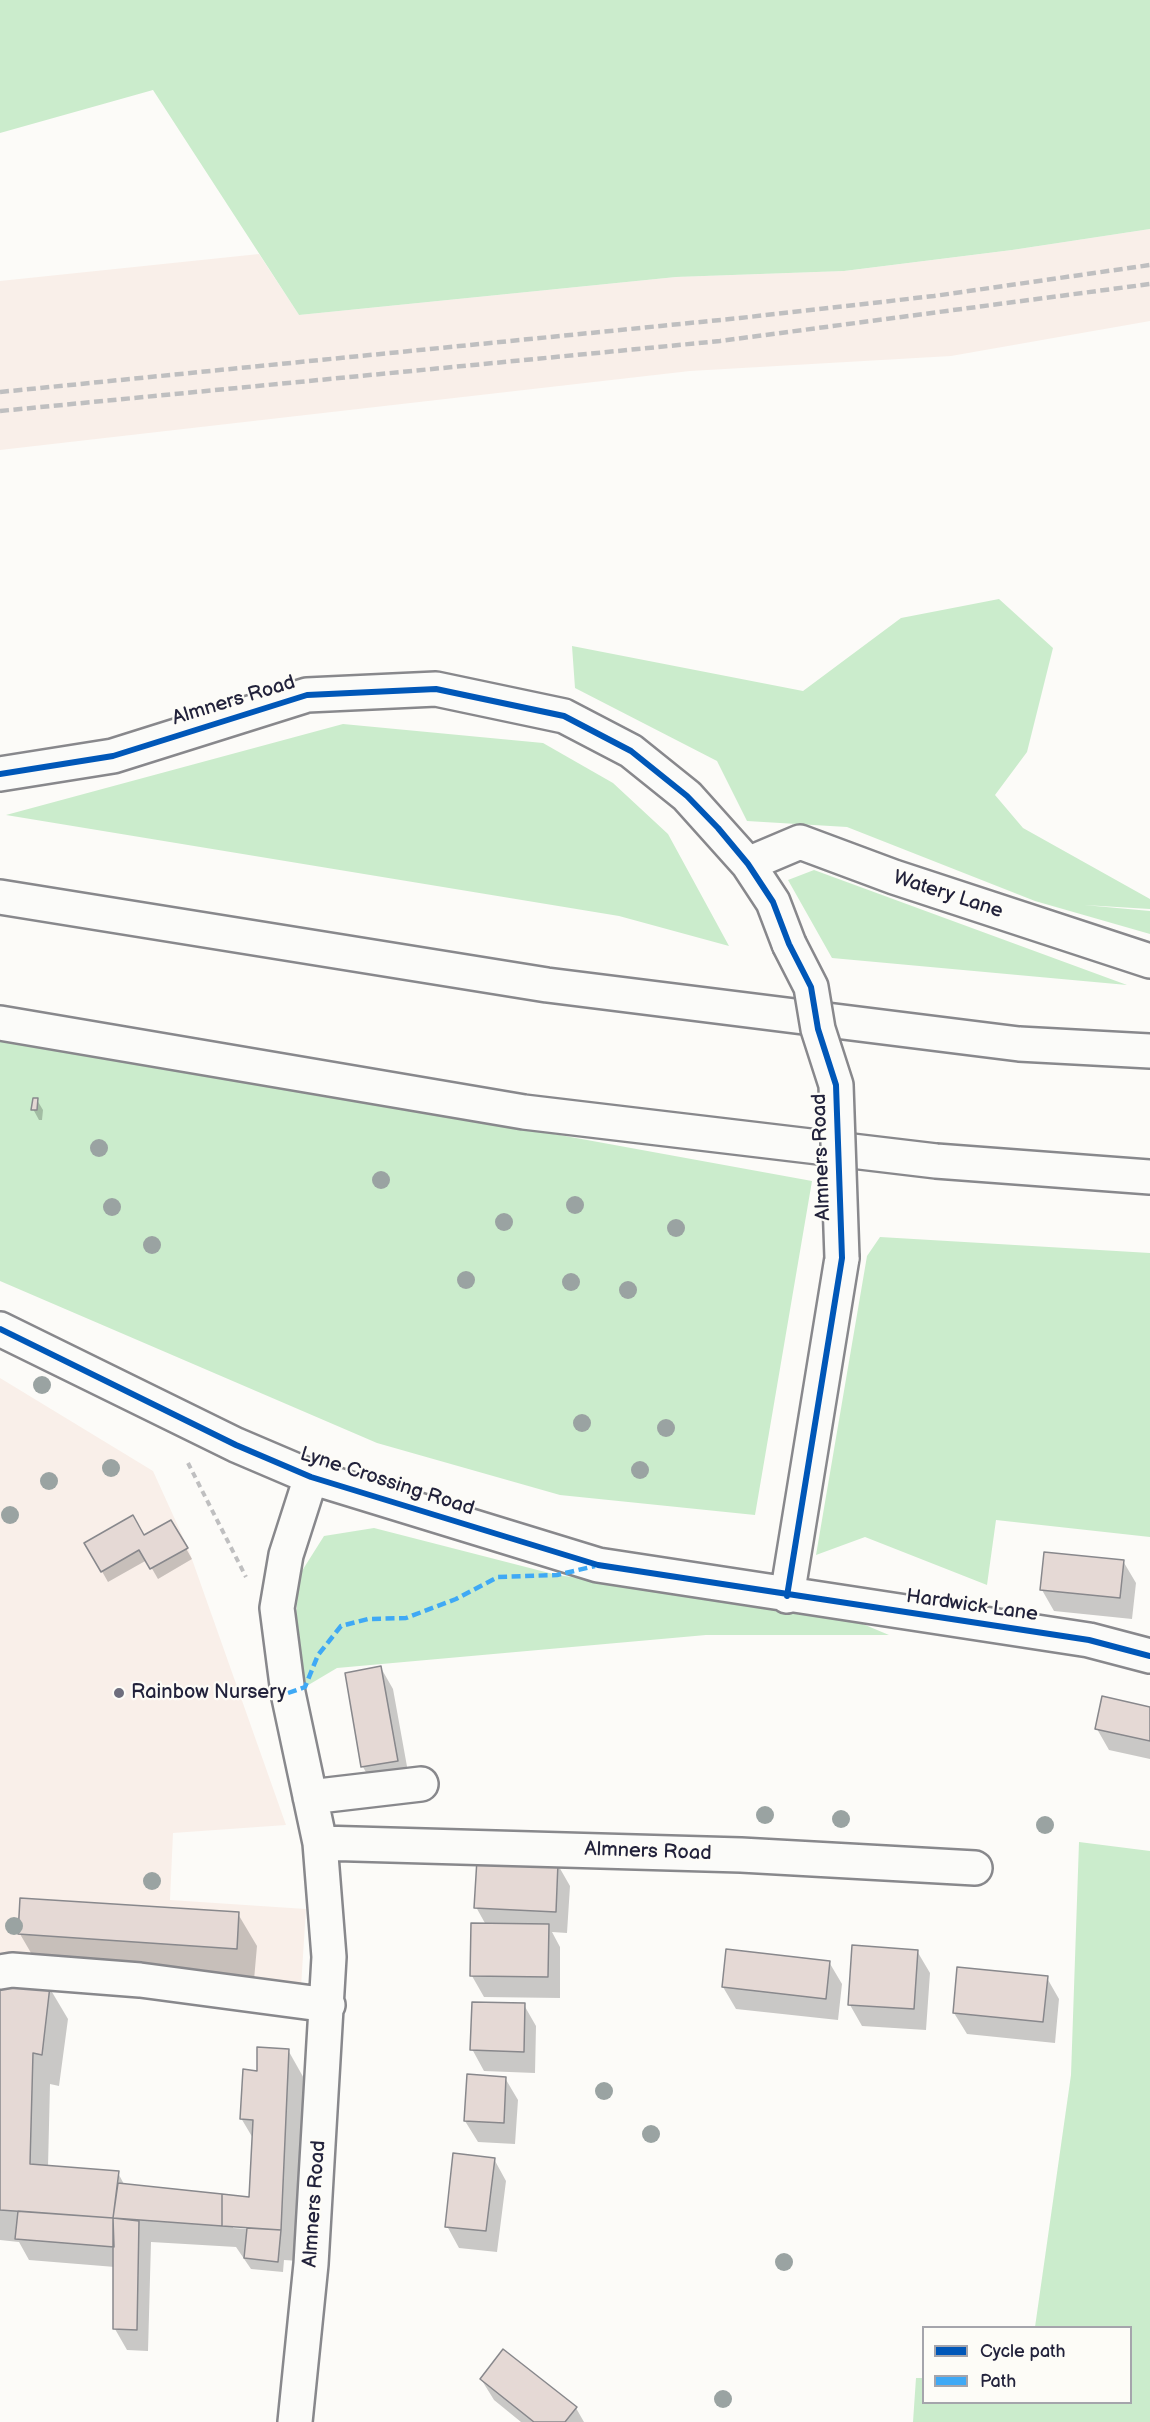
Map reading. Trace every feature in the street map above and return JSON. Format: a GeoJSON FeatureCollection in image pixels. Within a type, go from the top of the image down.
{"type":"FeatureCollection","features":[{"type":"Feature","properties":{"kind":"main road","name":"Almners Road"},"geometry":{"type":"LineString","coordinates":[[0,774],[113,756],[307,695],[436,688],[564,716],[631,751],[687,796],[748,864],[772,902],[789,944],[812,987],[818,1029],[836,1084],[842,1258],[787,1596]]}},
{"type":"Feature","properties":{"kind":"main road","name":"Watery Lane"},"geometry":{"type":"LineString","coordinates":[[748,864],[800,842],[894,878],[1150,961]]}},
{"type":"Feature","properties":{"kind":"main road"},"geometry":{"type":"LineString","coordinates":[[0,897],[547,985],[1019,1044],[1150,1051]]}},
{"type":"Feature","properties":{"kind":"main road"},"geometry":{"type":"LineString","coordinates":[[0,1023],[524,1112],[936,1161],[1150,1177]]}},
{"type":"Feature","properties":{"kind":"main road","name":"Lyne Crossing Road"},"geometry":{"type":"LineString","coordinates":[[0,1329],[236,1445],[310,1477],[598,1565],[787,1596]]}},
{"type":"Feature","properties":{"kind":"main road","name":"Almners Road"},"geometry":{"type":"LineString","coordinates":[[295,2422],[311,2264],[328,2005],[329,1957],[320,1843],[288,1693],[277,1608],[286,1555],[310,1477]]}},
{"type":"Feature","properties":{"kind":"main road","name":"Hardwick Lane"},"geometry":{"type":"LineString","coordinates":[[787,1596],[1089,1640],[1150,1656]]}},
{"type":"Feature","properties":{"kind":"main road"},"geometry":{"type":"LineString","coordinates":[[310,1797],[421,1784]]}},
{"type":"Feature","properties":{"kind":"main road","name":"Almners Road"},"geometry":{"type":"LineString","coordinates":[[320,1843],[741,1855],[975,1868]]}},
{"type":"Feature","properties":{"kind":"main road"},"geometry":{"type":"LineString","coordinates":[[0,1972],[12,1970],[140,1980],[328,2005]]}},
{"type":"Feature","properties":{"kind":"path"},"geometry":{"type":"LineString","coordinates":[[187,1461],[260,1605],[277,1608]]}},
{"type":"Feature","properties":{"kind":"shaded area"},"geometry":{"type":"Polygon","coordinates":[[[1150,229],[1150,321],[951,356],[690,371],[0,450],[0,281],[259,254],[299,315],[676,277],[844,271],[1012,250],[1150,229]]]}},
{"type":"Feature","properties":{"kind":"shaded area","name":"Rainbow Nursery"},"geometry":{"type":"Polygon","coordinates":[[[0,1378],[153,1471],[188,1548],[286,1825],[173,1833],[170,1900],[306,1909],[301,1987],[0,1958],[0,1378]]]}},
{"type":"Feature","properties":{"kind":"green space"},"geometry":{"type":"Polygon","coordinates":[[[0,0],[1150,0],[1150,229],[1012,250],[844,271],[676,277],[299,315],[153,90],[0,133],[0,0]]]}},
{"type":"Feature","properties":{"kind":"green space"},"geometry":{"type":"Polygon","coordinates":[[[999,599],[1053,648],[1027,752],[995,795],[1023,828],[1150,899],[1150,909],[1084,905],[1150,911],[1150,934],[1035,901],[847,827],[747,821],[717,761],[575,688],[572,646],[803,691],[901,618],[999,599]]]}},
{"type":"Feature","properties":{"kind":"green space"},"geometry":{"type":"Polygon","coordinates":[[[343,724],[543,743],[613,783],[668,834],[729,946],[619,916],[6,815],[343,724]]]}},
{"type":"Feature","properties":{"kind":"green space"},"geometry":{"type":"Polygon","coordinates":[[[814,870],[1127,985],[832,958],[788,880],[814,870]]]}},
{"type":"Feature","properties":{"kind":"green space"},"geometry":{"type":"Polygon","coordinates":[[[0,1033],[812,1181],[755,1515],[560,1495],[377,1443],[0,1281],[0,1033]]]}},
{"type":"Feature","properties":{"kind":"green space"},"geometry":{"type":"Polygon","coordinates":[[[880,1237],[1150,1253],[1150,1537],[996,1520],[987,1585],[865,1537],[816,1555],[867,1256],[880,1237]]]}},
{"type":"Feature","properties":{"kind":"green space"},"geometry":{"type":"Polygon","coordinates":[[[374,1528],[557,1575],[839,1614],[889,1635],[706,1635],[337,1668],[305,1687],[295,1625],[300,1574],[324,1536],[374,1528]]]}},
{"type":"Feature","properties":{"kind":"green space"},"geometry":{"type":"Polygon","coordinates":[[[1079,1842],[1150,1851],[1150,2422],[913,2422],[916,2378],[922,2378],[922,2404],[1132,2404],[1132,2326],[1035,2326],[1071,2075],[1079,1842]]]}},
{"type":"Feature","properties":{"kind":"building"},"geometry":{"type":"Polygon","coordinates":[[[33,1098],[38,1098],[37,1110],[31,1110],[33,1098]]]}},
{"type":"Feature","properties":{"kind":"building"},"geometry":{"type":"Polygon","coordinates":[[[133,1515],[144,1535],[171,1520],[188,1548],[150,1569],[139,1550],[101,1572],[84,1543],[133,1515]]]}},
{"type":"Feature","properties":{"kind":"building"},"geometry":{"type":"Polygon","coordinates":[[[1044,1552],[1124,1560],[1120,1598],[1040,1590],[1044,1552]]]}},
{"type":"Feature","properties":{"kind":"building"},"geometry":{"type":"Polygon","coordinates":[[[381,1666],[398,1761],[361,1767],[345,1673],[381,1666]]]}},
{"type":"Feature","properties":{"kind":"building"},"geometry":{"type":"Polygon","coordinates":[[[1102,1696],[1150,1707],[1150,1741],[1095,1729],[1102,1696]]]}},
{"type":"Feature","properties":{"kind":"building"},"geometry":{"type":"Polygon","coordinates":[[[477,1859],[558,1863],[556,1912],[474,1908],[477,1859]]]}},
{"type":"Feature","properties":{"kind":"building"},"geometry":{"type":"Polygon","coordinates":[[[20,1898],[239,1912],[237,1949],[18,1934],[20,1898]]]}},
{"type":"Feature","properties":{"kind":"building"},"geometry":{"type":"Polygon","coordinates":[[[471,1923],[549,1924],[548,1977],[470,1976],[471,1923]]]}},
{"type":"Feature","properties":{"kind":"building"},"geometry":{"type":"Polygon","coordinates":[[[852,1945],[918,1950],[914,2009],[848,2005],[852,1945]]]}},
{"type":"Feature","properties":{"kind":"building"},"geometry":{"type":"Polygon","coordinates":[[[726,1949],[830,1961],[826,1999],[722,1987],[726,1949]]]}},
{"type":"Feature","properties":{"kind":"building"},"geometry":{"type":"Polygon","coordinates":[[[957,1967],[1048,1976],[1043,2022],[953,2013],[957,1967]]]}},
{"type":"Feature","properties":{"kind":"building"},"geometry":{"type":"Polygon","coordinates":[[[0,1984],[50,1986],[42,2055],[33,2053],[30,2164],[119,2171],[113,2218],[0,2210],[0,1984]]]}},
{"type":"Feature","properties":{"kind":"building"},"geometry":{"type":"Polygon","coordinates":[[[472,2002],[525,2003],[524,2052],[470,2050],[472,2002]]]}},
{"type":"Feature","properties":{"kind":"building"},"geometry":{"type":"Polygon","coordinates":[[[257,2047],[289,2049],[281,2230],[222,2226],[222,2194],[249,2197],[253,2120],[240,2119],[243,2069],[257,2071],[257,2047]]]}},
{"type":"Feature","properties":{"kind":"building"},"geometry":{"type":"Polygon","coordinates":[[[467,2074],[506,2077],[504,2123],[464,2121],[467,2074]]]}},
{"type":"Feature","properties":{"kind":"building"},"geometry":{"type":"Polygon","coordinates":[[[453,2153],[495,2158],[486,2231],[445,2227],[453,2153]]]}},
{"type":"Feature","properties":{"kind":"building"},"geometry":{"type":"Polygon","coordinates":[[[118,2183],[222,2194],[222,2226],[113,2218],[118,2183]]]}},
{"type":"Feature","properties":{"kind":"building"},"geometry":{"type":"Polygon","coordinates":[[[18,2211],[113,2218],[114,2247],[15,2239],[18,2211]]]}},
{"type":"Feature","properties":{"kind":"building"},"geometry":{"type":"Polygon","coordinates":[[[113,2218],[139,2221],[137,2330],[113,2329],[113,2218]]]}},
{"type":"Feature","properties":{"kind":"building"},"geometry":{"type":"Polygon","coordinates":[[[247,2228],[281,2230],[278,2262],[244,2258],[247,2228]]]}},
{"type":"Feature","properties":{"kind":"building"},"geometry":{"type":"Polygon","coordinates":[[[503,2349],[577,2407],[565,2422],[534,2422],[480,2379],[503,2349]]]}},
{"type":"Feature","properties":{"kind":"railway"},"geometry":{"type":"LineString","coordinates":[[0,392],[740,318],[934,296],[1150,265]]}},
{"type":"Feature","properties":{"kind":"railway"},"geometry":{"type":"LineString","coordinates":[[0,411],[720,341],[1150,284]]}},
{"type":"Feature","properties":{"kind":"marked path"},"geometry":{"type":"LineString","coordinates":[[288,1693],[305,1687],[318,1655],[341,1626],[368,1619],[406,1618],[456,1599],[498,1577],[557,1575],[595,1566]]}},
{"type":"Feature","properties":{"kind":"cycle path"},"geometry":{"type":"LineString","coordinates":[[0,774],[113,756],[307,695],[436,689],[564,716],[631,751],[687,796],[718,828],[748,864],[773,902],[789,944],[811,987],[818,1029],[836,1085],[842,1258],[787,1596]]}},
{"type":"Feature","properties":{"kind":"cycle path"},"geometry":{"type":"LineString","coordinates":[[0,1329],[236,1445],[311,1477],[598,1565],[1089,1640],[1150,1656]]}},
{"type":"Feature","properties":{"kind":"place","name":"Rainbow Nursery"},"geometry":{"type":"Point","coordinates":[119,1693]}}]}
